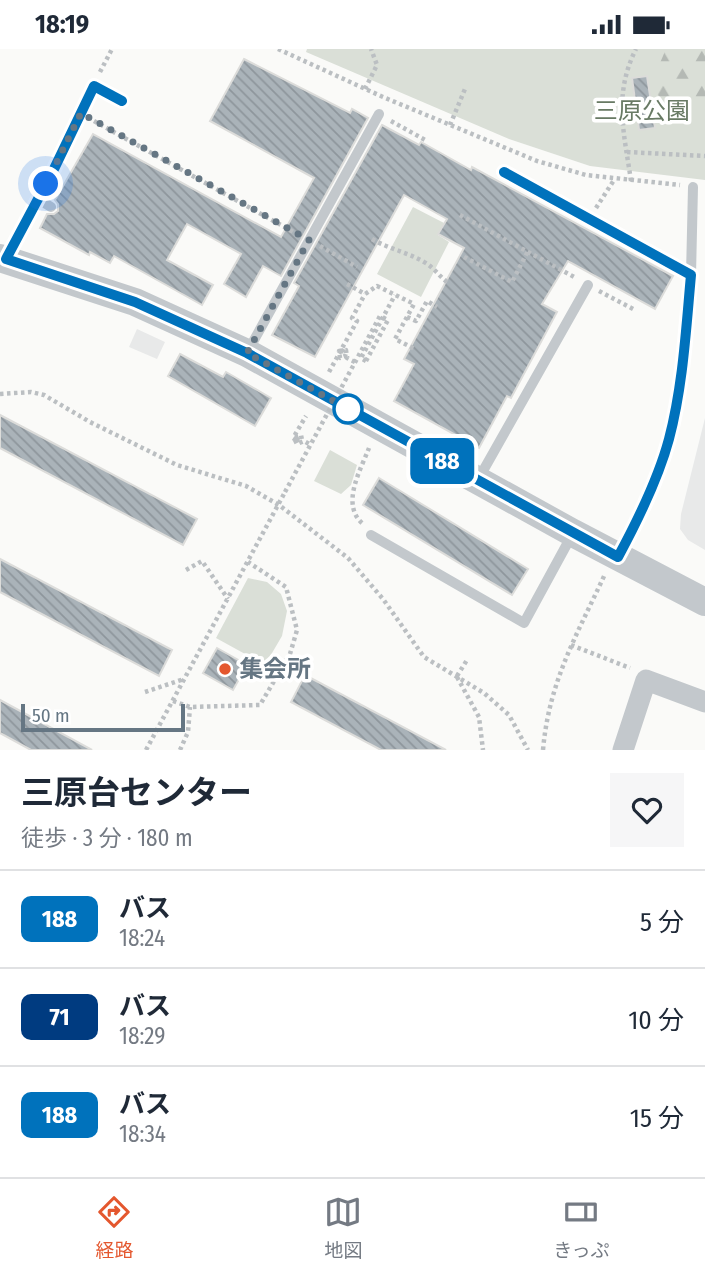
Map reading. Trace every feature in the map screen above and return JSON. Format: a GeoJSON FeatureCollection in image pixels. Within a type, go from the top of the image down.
{"type":"FeatureCollection","features":[{"type":"Feature","properties":{"kind":"street"},"geometry":{"type":"LineString","coordinates":[[3,259],[135,302],[247,353],[573,533],[612,565],[705,602]]}},
{"type":"Feature","properties":{"kind":"street"},"geometry":{"type":"LineString","coordinates":[[623,750],[647,681],[705,702]]}},
{"type":"Feature","properties":{"kind":"lane"},"geometry":{"type":"LineString","coordinates":[[3,259],[38,199],[94,86],[122,101]]}},
{"type":"Feature","properties":{"kind":"lane"},"geometry":{"type":"LineString","coordinates":[[247,353],[379,114]]}},
{"type":"Feature","properties":{"kind":"lane"},"geometry":{"type":"LineString","coordinates":[[504,172],[691,275]]}},
{"type":"Feature","properties":{"kind":"lane"},"geometry":{"type":"LineString","coordinates":[[612,565],[652,485],[669,439],[684,349],[691,275],[693,187]]}},
{"type":"Feature","properties":{"kind":"lane"},"geometry":{"type":"LineString","coordinates":[[38,199],[51,207]]}},
{"type":"Feature","properties":{"kind":"lane"},"geometry":{"type":"LineString","coordinates":[[478,481],[588,285]]}},
{"type":"Feature","properties":{"kind":"lane"},"geometry":{"type":"LineString","coordinates":[[371,535],[524,623],[573,533]]}},
{"type":"Feature","properties":{"kind":"path"},"geometry":{"type":"LineString","coordinates":[[94,86],[111,49]]}},
{"type":"Feature","properties":{"kind":"path"},"geometry":{"type":"LineString","coordinates":[[280,49],[383,97],[537,161],[586,176],[693,187]]}},
{"type":"Feature","properties":{"kind":"path"},"geometry":{"type":"LineString","coordinates":[[365,89],[377,65],[371,49]]}},
{"type":"Feature","properties":{"kind":"path"},"geometry":{"type":"LineString","coordinates":[[631,181],[620,112],[626,69],[636,49]]}},
{"type":"Feature","properties":{"kind":"path"},"geometry":{"type":"LineString","coordinates":[[450,125],[465,89]]}},
{"type":"Feature","properties":{"kind":"path"},"geometry":{"type":"LineString","coordinates":[[383,97],[379,114],[427,141]]}},
{"type":"Feature","properties":{"kind":"path"},"geometry":{"type":"LineString","coordinates":[[81,113],[357,267]]}},
{"type":"Feature","properties":{"kind":"path"},"geometry":{"type":"LineString","coordinates":[[627,152],[705,156]]}},
{"type":"Feature","properties":{"kind":"path"},"geometry":{"type":"LineString","coordinates":[[602,199],[614,180]]}},
{"type":"Feature","properties":{"kind":"path"},"geometry":{"type":"LineString","coordinates":[[460,215],[635,310]]}},
{"type":"Feature","properties":{"kind":"path"},"geometry":{"type":"LineString","coordinates":[[372,239],[390,250],[422,261],[450,283]]}},
{"type":"Feature","properties":{"kind":"path"},"geometry":{"type":"LineString","coordinates":[[464,257],[512,282],[528,251]]}},
{"type":"Feature","properties":{"kind":"path"},"geometry":{"type":"LineString","coordinates":[[347,284],[365,294]]}},
{"type":"Feature","properties":{"kind":"path"},"geometry":{"type":"LineString","coordinates":[[328,373],[357,321],[352,318],[365,294],[377,286],[414,304],[395,339],[415,349]]}},
{"type":"Feature","properties":{"kind":"path"},"geometry":{"type":"LineString","coordinates":[[146,750],[380,316],[388,320],[366,361],[361,358],[395,295]]}},
{"type":"Feature","properties":{"kind":"path"},"geometry":{"type":"LineString","coordinates":[[407,317],[416,321],[427,301],[437,307]]}},
{"type":"Feature","properties":{"kind":"path"},"geometry":{"type":"LineString","coordinates":[[341,350],[346,353],[340,358],[339,351],[342,349],[346,349],[347,358],[355,362]]}},
{"type":"Feature","properties":{"kind":"path"},"geometry":{"type":"LineString","coordinates":[[0,394],[31,392],[44,395],[90,422],[177,465],[246,487],[279,505],[348,558],[383,599],[424,657],[484,693],[509,715],[528,750]]}},
{"type":"Feature","properties":{"kind":"path"},"geometry":{"type":"LineString","coordinates":[[306,416],[293,438],[296,440],[302,440],[301,435],[294,438],[297,444],[304,441],[311,445]]}},
{"type":"Feature","properties":{"kind":"path"},"geometry":{"type":"LineString","coordinates":[[371,445],[358,477],[351,508],[355,517],[371,535]]}},
{"type":"Feature","properties":{"kind":"path"},"geometry":{"type":"LineString","coordinates":[[186,571],[202,561],[228,599]]}},
{"type":"Feature","properties":{"kind":"path"},"geometry":{"type":"LineString","coordinates":[[173,701],[190,707],[260,705],[290,654],[297,630],[286,587],[248,562]]}},
{"type":"Feature","properties":{"kind":"path"},"geometry":{"type":"LineString","coordinates":[[543,750],[546,721],[557,680],[571,645],[612,565]]}},
{"type":"Feature","properties":{"kind":"path"},"geometry":{"type":"LineString","coordinates":[[571,645],[636,671],[647,681]]}},
{"type":"Feature","properties":{"kind":"path"},"geometry":{"type":"LineString","coordinates":[[457,676],[467,660]]}},
{"type":"Feature","properties":{"kind":"path"},"geometry":{"type":"LineString","coordinates":[[457,676],[479,717],[483,750]]}},
{"type":"Feature","properties":{"kind":"path"},"geometry":{"type":"LineString","coordinates":[[145,692],[186,678]]}},
{"type":"Feature","properties":{"kind":"path"},"geometry":{"type":"LineString","coordinates":[[180,750],[188,732],[190,707]]}},
{"type":"Feature","properties":{"kind":"shaded area"},"geometry":{"type":"Polygon","coordinates":[[[137,329],[165,342],[157,359],[129,347],[137,329]]]}},
{"type":"Feature","properties":{"kind":"shaded area"},"geometry":{"type":"Polygon","coordinates":[[[705,418],[705,550],[688,540],[680,529],[681,514],[705,418]]]}},
{"type":"Feature","properties":{"kind":"green space","name":"三原公園"},"geometry":{"type":"Polygon","coordinates":[[[307,49],[705,49],[705,180],[590,166],[509,139],[306,52],[307,49]]]}},
{"type":"Feature","properties":{"kind":"green space"},"geometry":{"type":"Polygon","coordinates":[[[666,49],[705,49],[705,104],[666,104],[650,86],[666,49]]]}},
{"type":"Feature","properties":{"kind":"green space"},"geometry":{"type":"Polygon","coordinates":[[[413,207],[444,223],[438,235],[449,242],[421,297],[377,274],[413,207]]]}},
{"type":"Feature","properties":{"kind":"green space"},"geometry":{"type":"Polygon","coordinates":[[[330,450],[357,465],[351,485],[341,494],[314,481],[330,450]]]}},
{"type":"Feature","properties":{"kind":"green space"},"geometry":{"type":"Polygon","coordinates":[[[248,578],[267,582],[281,594],[287,611],[282,636],[265,665],[216,638],[248,578]]]}},
{"type":"Feature","properties":{"kind":"building"},"geometry":{"type":"Polygon","coordinates":[[[244,59],[350,113],[352,109],[368,118],[281,276],[263,266],[246,297],[224,284],[241,254],[187,224],[167,260],[213,285],[202,305],[114,256],[110,263],[90,252],[89,255],[40,228],[47,214],[58,211],[55,200],[93,134],[281,237],[314,178],[210,121],[244,59]]]}},
{"type":"Feature","properties":{"kind":"building"},"geometry":{"type":"Polygon","coordinates":[[[647,76],[655,128],[639,130],[632,78],[647,76]]]}},
{"type":"Feature","properties":{"kind":"building"},"geometry":{"type":"Polygon","coordinates":[[[382,125],[419,145],[421,142],[471,170],[472,167],[673,276],[655,309],[568,261],[542,304],[557,312],[511,398],[507,396],[479,448],[394,401],[414,364],[404,359],[464,248],[438,234],[447,219],[404,195],[315,357],[272,335],[299,286],[294,283],[382,125]]]}},
{"type":"Feature","properties":{"kind":"building"},"geometry":{"type":"Polygon","coordinates":[[[180,354],[223,377],[226,372],[271,398],[255,426],[168,376],[180,354]]]}},
{"type":"Feature","properties":{"kind":"building"},"geometry":{"type":"Polygon","coordinates":[[[0,415],[197,519],[183,545],[0,448],[0,415]]]}},
{"type":"Feature","properties":{"kind":"building"},"geometry":{"type":"Polygon","coordinates":[[[379,478],[528,569],[512,595],[363,505],[379,478]]]}},
{"type":"Feature","properties":{"kind":"building"},"geometry":{"type":"Polygon","coordinates":[[[0,559],[172,650],[159,676],[0,592],[0,559]]]}},
{"type":"Feature","properties":{"kind":"building","name":"集会所"},"geometry":{"type":"Polygon","coordinates":[[[217,648],[247,665],[233,690],[203,673],[217,648]]]}},
{"type":"Feature","properties":{"kind":"building"},"geometry":{"type":"Polygon","coordinates":[[[305,675],[446,750],[381,750],[291,702],[305,675]]]}},
{"type":"Feature","properties":{"kind":"building"},"geometry":{"type":"Polygon","coordinates":[[[0,700],[92,750],[31,750],[0,733],[0,700]]]}},
{"type":"Feature","properties":{"kind":"bus line","name":"188"},"geometry":{"type":"LineString","coordinates":[[122,101],[94,86],[6,259],[135,302],[247,353],[618,557],[652,485],[669,439],[684,349],[691,275],[504,172]]}},
{"type":"Feature","properties":{"kind":"place","name":"集会所"},"geometry":{"type":"Point","coordinates":[225,669]}},
{"type":"Feature","properties":{"kind":"route"},"geometry":{"type":"LineString","coordinates":[[46,184],[81,113],[309,240],[247,353],[348,409]]}}]}
